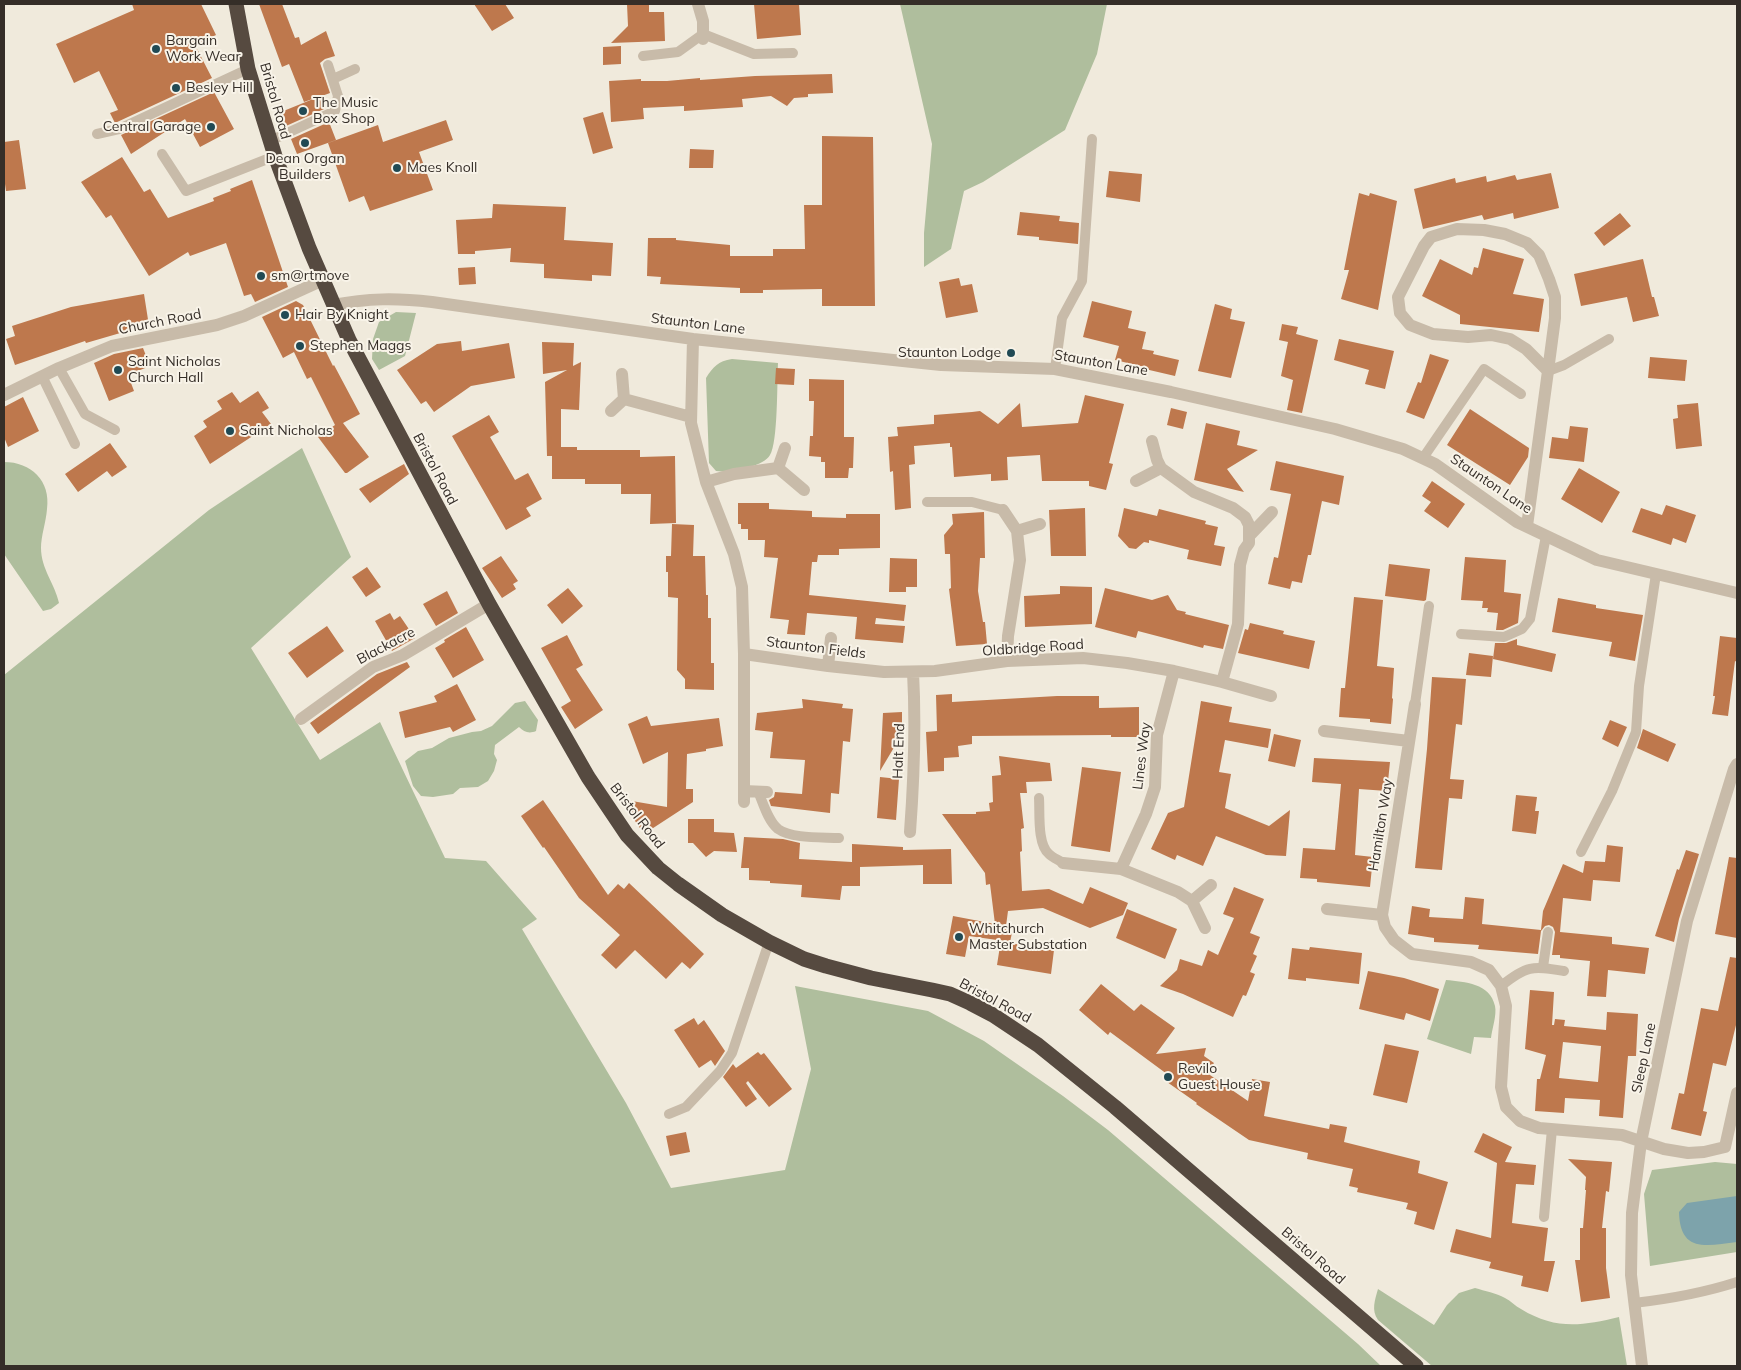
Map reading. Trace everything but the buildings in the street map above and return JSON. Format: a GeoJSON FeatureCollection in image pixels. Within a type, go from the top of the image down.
{"type":"FeatureCollection","features":[{"type":"Feature","properties":{"kind":"highway","name":"Bristol Road"},"geometry":{"type":"LineString","coordinates":[[236,4],[248,69],[275,156],[322,280],[349,340],[489,604],[588,777],[631,840],[658,868],[678,884],[722,915],[769,942],[804,959],[848,973],[950,994],[985,1011],[1038,1045],[1122,1113],[1416,1366]]}},
{"type":"Feature","properties":{"kind":"street"},"geometry":{"type":"LineString","coordinates":[[698,4],[703,22],[703,36]]}},
{"type":"Feature","properties":{"kind":"street"},"geometry":{"type":"LineString","coordinates":[[1526,526],[1548,371],[1556,309],[1552,288],[1539,255],[1527,243],[1505,234],[1484,230],[1457,230],[1431,237],[1424,246],[1398,297],[1400,313],[1410,325],[1433,334],[1510,338],[1526,349],[1548,371]]}},
{"type":"Feature","properties":{"kind":"street","name":"Church Road"},"geometry":{"type":"LineString","coordinates":[[4,395],[59,368],[112,346],[218,325],[244,316],[322,280]]}},
{"type":"Feature","properties":{"kind":"street","name":"Staunton Lane"},"geometry":{"type":"LineString","coordinates":[[333,305],[355,301],[397,298],[693,339],[941,365],[1055,369],[1171,392],[1335,429],[1403,449],[1435,464],[1517,522],[1597,560],[1737,593]]}},
{"type":"Feature","properties":{"kind":"street"},"geometry":{"type":"LineString","coordinates":[[693,339],[691,423],[706,482],[734,554],[742,586],[744,796],[762,792]]}},
{"type":"Feature","properties":{"kind":"street"},"geometry":{"type":"LineString","coordinates":[[622,374],[624,399]]}},
{"type":"Feature","properties":{"kind":"street"},"geometry":{"type":"LineString","coordinates":[[624,399],[691,417]]}},
{"type":"Feature","properties":{"kind":"street"},"geometry":{"type":"LineString","coordinates":[[611,411],[624,399]]}},
{"type":"Feature","properties":{"kind":"street"},"geometry":{"type":"LineString","coordinates":[[1152,441],[1161,468],[1194,492],[1220,502],[1239,513],[1245,517],[1248,525],[1249,543],[1244,550],[1240,565],[1238,624],[1222,682]]}},
{"type":"Feature","properties":{"kind":"street"},"geometry":{"type":"LineString","coordinates":[[778,468],[785,448]]}},
{"type":"Feature","properties":{"kind":"street"},"geometry":{"type":"LineString","coordinates":[[706,482],[734,474],[778,468],[804,490]]}},
{"type":"Feature","properties":{"kind":"street"},"geometry":{"type":"LineString","coordinates":[[1136,481],[1161,468]]}},
{"type":"Feature","properties":{"kind":"street"},"geometry":{"type":"LineString","coordinates":[[1003,510],[1017,531],[1020,560],[1008,636],[1007,661]]}},
{"type":"Feature","properties":{"kind":"street"},"geometry":{"type":"LineString","coordinates":[[1250,535],[1272,512]]}},
{"type":"Feature","properties":{"kind":"street"},"geometry":{"type":"LineString","coordinates":[[1017,531],[1040,524]]}},
{"type":"Feature","properties":{"kind":"street","name":"Blackacre"},"geometry":{"type":"LineString","coordinates":[[301,720],[373,668],[403,655],[489,604]]}},
{"type":"Feature","properties":{"kind":"street"},"geometry":{"type":"LineString","coordinates":[[828,666],[831,638]]}},
{"type":"Feature","properties":{"kind":"street","name":"Staunton Fields"},"geometry":{"type":"LineString","coordinates":[[744,654],[884,672]]}},
{"type":"Feature","properties":{"kind":"street","name":"Oldbridge Road"},"geometry":{"type":"LineString","coordinates":[[884,672],[935,671],[1007,661],[1083,658],[1174,671],[1271,696]]}},
{"type":"Feature","properties":{"kind":"street","name":"Lines Way"},"geometry":{"type":"LineString","coordinates":[[1122,869],[1146,814],[1155,787],[1157,735],[1174,671]]}},
{"type":"Feature","properties":{"kind":"street","name":"Halt End"},"geometry":{"type":"LineString","coordinates":[[910,832],[916,710],[913,672]]}},
{"type":"Feature","properties":{"kind":"street","name":"Hamilton Way"},"geometry":{"type":"LineString","coordinates":[[1382,915],[1415,704]]}},
{"type":"Feature","properties":{"kind":"street"},"geometry":{"type":"LineString","coordinates":[[1324,731],[1409,741]]}},
{"type":"Feature","properties":{"kind":"street","name":"Sleep Lane"},"geometry":{"type":"LineString","coordinates":[[1642,1366],[1631,1275],[1632,1213],[1641,1142],[1688,921],[1737,764]]}},
{"type":"Feature","properties":{"kind":"street"},"geometry":{"type":"LineString","coordinates":[[1063,863],[1122,869],[1178,892],[1192,901],[1205,928]]}},
{"type":"Feature","properties":{"kind":"street"},"geometry":{"type":"LineString","coordinates":[[1192,901],[1211,885]]}},
{"type":"Feature","properties":{"kind":"street"},"geometry":{"type":"LineString","coordinates":[[1327,909],[1382,915],[1385,927],[1394,940],[1412,954],[1471,962],[1489,970],[1501,986],[1506,1006],[1501,1087],[1506,1107],[1520,1121],[1539,1128],[1622,1134],[1664,1149],[1688,1153],[1704,1152],[1731,1148],[1737,1093]]}},
{"type":"Feature","properties":{"kind":"lane"},"geometry":{"type":"LineString","coordinates":[[643,56],[678,52],[703,36],[754,54],[793,53]]}},
{"type":"Feature","properties":{"kind":"lane"},"geometry":{"type":"LineString","coordinates":[[270,141],[335,111],[338,96],[328,65]]}},
{"type":"Feature","properties":{"kind":"lane"},"geometry":{"type":"LineString","coordinates":[[97,134],[119,129],[248,69]]}},
{"type":"Feature","properties":{"kind":"lane"},"geometry":{"type":"LineString","coordinates":[[333,79],[355,69]]}},
{"type":"Feature","properties":{"kind":"lane"},"geometry":{"type":"LineString","coordinates":[[1055,369],[1062,318],[1082,280],[1092,139]]}},
{"type":"Feature","properties":{"kind":"lane"},"geometry":{"type":"LineString","coordinates":[[162,154],[186,192],[275,156]]}},
{"type":"Feature","properties":{"kind":"lane"},"geometry":{"type":"LineString","coordinates":[[1548,371],[1564,365],[1609,339]]}},
{"type":"Feature","properties":{"kind":"lane"},"geometry":{"type":"LineString","coordinates":[[59,368],[77,409],[115,430]]}},
{"type":"Feature","properties":{"kind":"lane"},"geometry":{"type":"LineString","coordinates":[[1423,458],[1484,370],[1521,394]]}},
{"type":"Feature","properties":{"kind":"lane"},"geometry":{"type":"LineString","coordinates":[[42,376],[75,444]]}},
{"type":"Feature","properties":{"kind":"lane"},"geometry":{"type":"LineString","coordinates":[[927,502],[972,502],[1003,510]]}},
{"type":"Feature","properties":{"kind":"lane"},"geometry":{"type":"LineString","coordinates":[[1461,634],[1504,637],[1522,630],[1530,619],[1546,536]]}},
{"type":"Feature","properties":{"kind":"lane"},"geometry":{"type":"LineString","coordinates":[[1581,852],[1612,791],[1636,732],[1641,676],[1656,574]]}},
{"type":"Feature","properties":{"kind":"lane"},"geometry":{"type":"LineString","coordinates":[[1415,704],[1429,606]]}},
{"type":"Feature","properties":{"kind":"lane"},"geometry":{"type":"LineString","coordinates":[[762,792],[767,813],[777,828],[788,834],[839,838]]}},
{"type":"Feature","properties":{"kind":"lane"},"geometry":{"type":"LineString","coordinates":[[1039,798],[1043,846],[1049,854],[1063,863]]}},
{"type":"Feature","properties":{"kind":"lane"},"geometry":{"type":"LineString","coordinates":[[1543,967],[1548,932]]}},
{"type":"Feature","properties":{"kind":"lane"},"geometry":{"type":"LineString","coordinates":[[669,1114],[686,1107],[720,1071],[732,1053],[769,942]]}},
{"type":"Feature","properties":{"kind":"lane"},"geometry":{"type":"LineString","coordinates":[[1501,986],[1526,968],[1543,967],[1564,970]]}},
{"type":"Feature","properties":{"kind":"lane"},"geometry":{"type":"LineString","coordinates":[[1544,1217],[1552,1129]]}},
{"type":"Feature","properties":{"kind":"lane"},"geometry":{"type":"LineString","coordinates":[[1634,1303],[1673,1298],[1737,1282]]}},
{"type":"Feature","properties":{"kind":"green space"},"geometry":{"type":"Polygon","coordinates":[[[900,4],[1107,4],[1097,54],[1065,130],[983,182],[964,191],[951,249],[924,267],[924,233],[932,144],[900,4]]]}},
{"type":"Feature","properties":{"kind":"green space"},"geometry":{"type":"Polygon","coordinates":[[[396,312],[416,313],[405,356],[379,370],[372,359],[373,339],[379,322],[396,312]]]}},
{"type":"Feature","properties":{"kind":"green space"},"geometry":{"type":"Polygon","coordinates":[[[732,359],[778,363],[777,411],[773,448],[766,459],[754,466],[737,470],[716,471],[709,463],[706,378],[716,365],[732,359]]]}},
{"type":"Feature","properties":{"kind":"green space"},"geometry":{"type":"Polygon","coordinates":[[[302,448],[351,557],[251,648],[320,760],[380,722],[445,858],[486,861],[537,919],[522,929],[626,1103],[671,1188],[785,1170],[811,1069],[795,986],[928,1011],[984,1041],[1108,1130],[1358,1344],[1381,1366],[4,1366],[4,675],[209,510],[302,448]]]}},
{"type":"Feature","properties":{"kind":"green space"},"geometry":{"type":"Polygon","coordinates":[[[4,462],[23,465],[31,469],[46,490],[47,509],[41,543],[42,556],[59,603],[51,609],[43,611],[4,554],[4,462]]]}},
{"type":"Feature","properties":{"kind":"green space"},"geometry":{"type":"Polygon","coordinates":[[[525,701],[538,720],[536,731],[527,732],[519,727],[495,745],[494,754],[497,760],[494,771],[488,781],[478,787],[460,788],[453,794],[433,797],[421,796],[413,786],[405,761],[418,751],[432,748],[449,738],[481,731],[492,726],[515,703],[525,701]]]}},
{"type":"Feature","properties":{"kind":"green space"},"geometry":{"type":"Polygon","coordinates":[[[1446,980],[1469,983],[1482,988],[1492,998],[1495,1006],[1491,1038],[1474,1037],[1471,1054],[1427,1039],[1446,980]]]}},
{"type":"Feature","properties":{"kind":"green space"},"geometry":{"type":"Polygon","coordinates":[[[1715,1162],[1737,1164],[1737,1252],[1650,1266],[1644,1194],[1652,1170],[1715,1162]]]}},
{"type":"Feature","properties":{"kind":"green space"},"geometry":{"type":"Polygon","coordinates":[[[1475,1288],[1502,1296],[1533,1316],[1557,1323],[1581,1324],[1619,1317],[1627,1366],[1432,1366],[1378,1320],[1376,1316],[1374,1305],[1378,1289],[1434,1325],[1447,1305],[1459,1293],[1475,1288]]]}},
{"type":"Feature","properties":{"kind":"water"},"geometry":{"type":"Polygon","coordinates":[[[1737,1196],[1737,1242],[1715,1245],[1697,1244],[1690,1241],[1684,1235],[1679,1212],[1687,1203],[1737,1196]]]}},
{"type":"Feature","properties":{"kind":"place","name":"Bargain Work Wear"},"geometry":{"type":"Point","coordinates":[156,49]}},
{"type":"Feature","properties":{"kind":"place","name":"Besley Hill"},"geometry":{"type":"Point","coordinates":[176,88]}},
{"type":"Feature","properties":{"kind":"place","name":"The Music Box Shop"},"geometry":{"type":"Point","coordinates":[303,111]}},
{"type":"Feature","properties":{"kind":"place","name":"Central Garage"},"geometry":{"type":"Point","coordinates":[211,127]}},
{"type":"Feature","properties":{"kind":"place","name":"Dean Organ Builders"},"geometry":{"type":"Point","coordinates":[305,143]}},
{"type":"Feature","properties":{"kind":"place","name":"Maes Knoll"},"geometry":{"type":"Point","coordinates":[397,168]}},
{"type":"Feature","properties":{"kind":"place","name":"sm@rtmove"},"geometry":{"type":"Point","coordinates":[261,276]}},
{"type":"Feature","properties":{"kind":"place","name":"Hair By Knight"},"geometry":{"type":"Point","coordinates":[285,315]}},
{"type":"Feature","properties":{"kind":"place","name":"Stephen Maggs"},"geometry":{"type":"Point","coordinates":[300,346]}},
{"type":"Feature","properties":{"kind":"place","name":"Staunton Lodge"},"geometry":{"type":"Point","coordinates":[1011,353]}},
{"type":"Feature","properties":{"kind":"place","name":"Saint Nicholas Church Hall"},"geometry":{"type":"Point","coordinates":[118,370]}},
{"type":"Feature","properties":{"kind":"place","name":"Saint Nicholas"},"geometry":{"type":"Point","coordinates":[230,431]}},
{"type":"Feature","properties":{"kind":"place","name":"Whitchurch Master Substation"},"geometry":{"type":"Point","coordinates":[959,937]}},
{"type":"Feature","properties":{"kind":"place","name":"Revilo Guest House"},"geometry":{"type":"Point","coordinates":[1168,1077]}}]}
